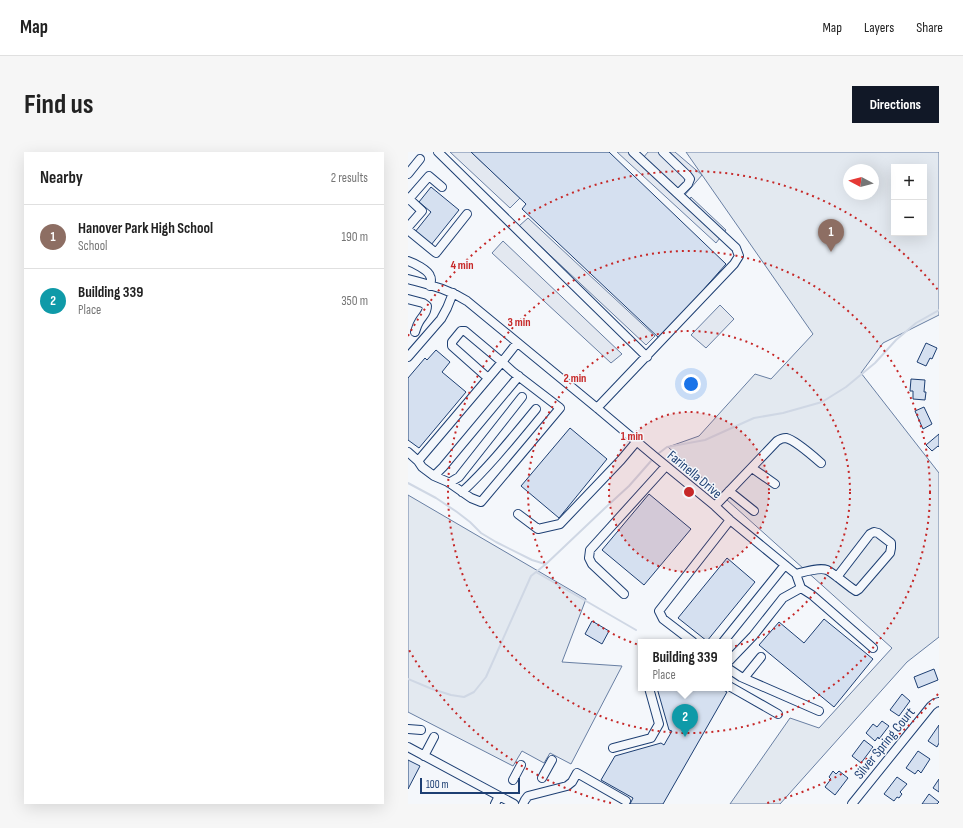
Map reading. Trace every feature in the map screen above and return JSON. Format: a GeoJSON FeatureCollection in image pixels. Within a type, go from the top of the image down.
{"type":"FeatureCollection","features":[{"type":"Feature","properties":{"kind":"street"},"geometry":{"type":"LineString","coordinates":[[438,152],[646,357]]}},
{"type":"Feature","properties":{"kind":"street"},"geometry":{"type":"LineString","coordinates":[[597,408],[734,264],[739,256],[736,248],[634,152]]}},
{"type":"Feature","properties":{"kind":"street"},"geometry":{"type":"LineString","coordinates":[[663,152],[690,179],[688,184],[678,194]]}},
{"type":"Feature","properties":{"kind":"street"},"geometry":{"type":"LineString","coordinates":[[408,174],[420,159]]}},
{"type":"Feature","properties":{"kind":"street"},"geometry":{"type":"LineString","coordinates":[[408,227],[422,211],[408,199],[429,176],[442,187]]}},
{"type":"Feature","properties":{"kind":"street"},"geometry":{"type":"LineString","coordinates":[[408,230],[436,253],[466,214]]}},
{"type":"Feature","properties":{"kind":"street"},"geometry":{"type":"LineString","coordinates":[[408,261],[414,262],[429,274],[431,277],[430,286]]}},
{"type":"Feature","properties":{"kind":"street","name":"Farinella Drive"},"geometry":{"type":"LineString","coordinates":[[408,279],[452,293],[467,301],[796,574]]}},
{"type":"Feature","properties":{"kind":"street"},"geometry":{"type":"LineString","coordinates":[[408,357],[425,337],[437,326],[444,315],[452,293]]}},
{"type":"Feature","properties":{"kind":"street"},"geometry":{"type":"LineString","coordinates":[[408,299],[423,303],[427,306],[425,314],[411,331],[425,337]]}},
{"type":"Feature","properties":{"kind":"street"},"geometry":{"type":"LineString","coordinates":[[408,452],[418,461],[422,468],[471,498],[481,502],[560,408],[465,331],[461,331],[452,342],[452,346],[488,378]]}},
{"type":"Feature","properties":{"kind":"street"},"geometry":{"type":"LineString","coordinates":[[418,461],[517,343]]}},
{"type":"Feature","properties":{"kind":"street"},"geometry":{"type":"LineString","coordinates":[[434,476],[519,376]]}},
{"type":"Feature","properties":{"kind":"street"},"geometry":{"type":"LineString","coordinates":[[449,484],[458,477],[522,397]]}},
{"type":"Feature","properties":{"kind":"street"},"geometry":{"type":"LineString","coordinates":[[462,492],[505,446],[536,409]]}},
{"type":"Feature","properties":{"kind":"street"},"geometry":{"type":"LineString","coordinates":[[715,506],[777,441],[782,438],[787,438],[796,443],[821,462]]}},
{"type":"Feature","properties":{"kind":"street"},"geometry":{"type":"LineString","coordinates":[[518,514],[538,529],[560,524],[637,441]]}},
{"type":"Feature","properties":{"kind":"street"},"geometry":{"type":"LineString","coordinates":[[624,594],[592,564],[589,558],[590,550],[666,466]]}},
{"type":"Feature","properties":{"kind":"street"},"geometry":{"type":"LineString","coordinates":[[752,468],[775,484]]}},
{"type":"Feature","properties":{"kind":"street"},"geometry":{"type":"LineString","coordinates":[[729,491],[754,511]]}},
{"type":"Feature","properties":{"kind":"street"},"geometry":{"type":"LineString","coordinates":[[689,639],[663,619],[659,611],[730,520]]}},
{"type":"Feature","properties":{"kind":"street"},"geometry":{"type":"LineString","coordinates":[[837,577],[870,534],[874,532],[878,533],[891,543],[892,548],[890,553],[856,591],[852,589],[828,570],[812,570],[796,574],[801,588],[812,595],[874,648]]}},
{"type":"Feature","properties":{"kind":"street"},"geometry":{"type":"LineString","coordinates":[[724,639],[785,565]]}},
{"type":"Feature","properties":{"kind":"street"},"geometry":{"type":"LineString","coordinates":[[732,658],[753,636],[783,598],[801,588]]}},
{"type":"Feature","properties":{"kind":"street"},"geometry":{"type":"LineString","coordinates":[[744,678],[761,657]]}},
{"type":"Feature","properties":{"kind":"street"},"geometry":{"type":"LineString","coordinates":[[732,671],[744,678],[819,711]]}},
{"type":"Feature","properties":{"kind":"street"},"geometry":{"type":"LineString","coordinates":[[732,688],[778,714]]}},
{"type":"Feature","properties":{"kind":"street"},"geometry":{"type":"LineString","coordinates":[[613,748],[651,738],[659,724],[650,691]]}},
{"type":"Feature","properties":{"kind":"street","name":"Silver Spring Court"},"geometry":{"type":"LineString","coordinates":[[852,804],[931,706],[939,702]]}},
{"type":"Feature","properties":{"kind":"street"},"geometry":{"type":"LineString","coordinates":[[408,729],[421,730]]}},
{"type":"Feature","properties":{"kind":"street"},"geometry":{"type":"LineString","coordinates":[[424,756],[434,737]]}},
{"type":"Feature","properties":{"kind":"street"},"geometry":{"type":"LineString","coordinates":[[409,750],[424,756],[514,804]]}},
{"type":"Feature","properties":{"kind":"street"},"geometry":{"type":"LineString","coordinates":[[542,778],[552,760]]}},
{"type":"Feature","properties":{"kind":"street"},"geometry":{"type":"LineString","coordinates":[[513,780],[521,766]]}},
{"type":"Feature","properties":{"kind":"street"},"geometry":{"type":"LineString","coordinates":[[523,804],[528,796],[567,786],[572,782],[577,773],[626,801]]}},
{"type":"Feature","properties":{"kind":"street"},"geometry":{"type":"LineString","coordinates":[[495,804],[499,796]]}},
{"type":"Feature","properties":{"kind":"shaded area"},"geometry":{"type":"Polygon","coordinates":[[[450,152],[471,152],[520,198],[510,208],[450,152]]]}},
{"type":"Feature","properties":{"kind":"shaded area"},"geometry":{"type":"Polygon","coordinates":[[[617,152],[636,152],[643,158],[648,152],[675,152],[702,175],[684,196],[689,200],[691,197],[726,230],[716,243],[617,152]]]}},
{"type":"Feature","properties":{"kind":"shaded area"},"geometry":{"type":"Polygon","coordinates":[[[686,152],[939,152],[939,315],[883,343],[861,373],[939,473],[939,637],[907,662],[780,804],[730,804],[790,718],[819,728],[892,648],[668,447],[699,436],[755,374],[771,379],[813,334],[686,152]]]}},
{"type":"Feature","properties":{"kind":"shaded area"},"geometry":{"type":"Polygon","coordinates":[[[528,218],[655,336],[646,345],[519,226],[528,218]]]}},
{"type":"Feature","properties":{"kind":"shaded area"},"geometry":{"type":"Polygon","coordinates":[[[503,241],[622,354],[611,363],[492,253],[503,241]]]}},
{"type":"Feature","properties":{"kind":"shaded area"},"geometry":{"type":"Polygon","coordinates":[[[720,305],[734,319],[706,348],[691,335],[720,305]]]}},
{"type":"Feature","properties":{"kind":"shaded area"},"geometry":{"type":"Polygon","coordinates":[[[408,495],[586,599],[562,662],[622,666],[571,764],[550,753],[544,763],[522,751],[513,766],[408,712],[408,495]]]}},
{"type":"Feature","properties":{"kind":"building"},"geometry":{"type":"Polygon","coordinates":[[[471,152],[609,152],[726,264],[660,339],[522,209],[526,204],[471,152]]]}},
{"type":"Feature","properties":{"kind":"building"},"geometry":{"type":"Polygon","coordinates":[[[431,187],[459,210],[431,245],[415,232],[431,212],[419,202],[431,187]]]}},
{"type":"Feature","properties":{"kind":"building"},"geometry":{"type":"Polygon","coordinates":[[[926,343],[937,348],[932,359],[930,358],[926,366],[917,362],[926,343]]]}},
{"type":"Feature","properties":{"kind":"building"},"geometry":{"type":"Polygon","coordinates":[[[436,350],[450,362],[442,372],[466,392],[419,448],[408,440],[408,378],[425,358],[427,360],[436,350]]]}},
{"type":"Feature","properties":{"kind":"building"},"geometry":{"type":"Polygon","coordinates":[[[911,379],[925,380],[925,400],[913,399],[913,391],[910,391],[911,379]]]}},
{"type":"Feature","properties":{"kind":"building"},"geometry":{"type":"Polygon","coordinates":[[[924,407],[932,424],[923,429],[915,411],[924,407]]]}},
{"type":"Feature","properties":{"kind":"building"},"geometry":{"type":"Polygon","coordinates":[[[570,428],[607,459],[559,518],[521,486],[570,428]]]}},
{"type":"Feature","properties":{"kind":"building"},"geometry":{"type":"Polygon","coordinates":[[[939,434],[939,447],[938,446],[932,451],[926,445],[939,434]]]}},
{"type":"Feature","properties":{"kind":"building"},"geometry":{"type":"Polygon","coordinates":[[[649,494],[691,529],[644,585],[602,550],[649,494]]]}},
{"type":"Feature","properties":{"kind":"building"},"geometry":{"type":"Polygon","coordinates":[[[727,558],[755,582],[709,639],[704,639],[678,618],[727,558]]]}},
{"type":"Feature","properties":{"kind":"building"},"geometry":{"type":"Polygon","coordinates":[[[824,619],[873,659],[834,707],[759,645],[779,622],[804,643],[824,619]]]}},
{"type":"Feature","properties":{"kind":"building"},"geometry":{"type":"Polygon","coordinates":[[[592,621],[609,631],[602,644],[585,634],[592,621]]]}},
{"type":"Feature","properties":{"kind":"building"},"geometry":{"type":"Polygon","coordinates":[[[934,669],[938,680],[918,688],[914,677],[934,669]]]}},
{"type":"Feature","properties":{"kind":"building"},"geometry":{"type":"Polygon","coordinates":[[[658,691],[727,692],[663,804],[630,804],[633,798],[601,780],[615,756],[661,743],[664,745],[672,731],[669,730],[658,691]]]}},
{"type":"Feature","properties":{"kind":"building"},"geometry":{"type":"Polygon","coordinates":[[[902,694],[910,701],[899,716],[890,710],[902,694]]]}},
{"type":"Feature","properties":{"kind":"building"},"geometry":{"type":"Polygon","coordinates":[[[882,721],[889,726],[879,739],[878,737],[875,741],[866,733],[873,724],[877,727],[882,721]]]}},
{"type":"Feature","properties":{"kind":"building"},"geometry":{"type":"Polygon","coordinates":[[[939,725],[939,743],[937,747],[928,741],[939,725]]]}},
{"type":"Feature","properties":{"kind":"building"},"geometry":{"type":"Polygon","coordinates":[[[864,740],[873,747],[861,763],[852,756],[864,740]]]}},
{"type":"Feature","properties":{"kind":"building"},"geometry":{"type":"Polygon","coordinates":[[[918,751],[930,759],[921,773],[918,770],[915,774],[906,768],[918,751]]]}},
{"type":"Feature","properties":{"kind":"building"},"geometry":{"type":"Polygon","coordinates":[[[408,760],[420,766],[408,789],[408,760]]]}},
{"type":"Feature","properties":{"kind":"building"},"geometry":{"type":"Polygon","coordinates":[[[833,771],[836,774],[839,771],[848,778],[835,795],[825,787],[831,779],[829,777],[833,771]]]}},
{"type":"Feature","properties":{"kind":"building"},"geometry":{"type":"Polygon","coordinates":[[[897,777],[907,784],[900,792],[902,794],[899,798],[897,797],[894,801],[884,794],[897,777]]]}},
{"type":"Feature","properties":{"kind":"building"},"geometry":{"type":"Polygon","coordinates":[[[939,779],[939,792],[933,788],[939,779]]]}},
{"type":"Feature","properties":{"kind":"building"},"geometry":{"type":"Polygon","coordinates":[[[929,794],[939,802],[937,804],[922,804],[929,794]]]}},
{"type":"Feature","properties":{"kind":"waterway"},"geometry":{"type":"LineString","coordinates":[[659,453],[667,447],[705,440],[754,418],[783,413],[822,402],[846,387],[875,363],[896,340],[916,323],[939,310]]}},
{"type":"Feature","properties":{"kind":"waterway"},"geometry":{"type":"LineString","coordinates":[[408,679],[451,695],[464,697],[474,692],[486,677],[531,576],[546,564],[629,486],[651,461]]}},
{"type":"Feature","properties":{"kind":"waterway"},"geometry":{"type":"LineString","coordinates":[[408,483],[436,498],[457,512],[481,533],[496,542],[532,560],[545,564]]}},
{"type":"Feature","properties":{"kind":"waterway"},"geometry":{"type":"LineString","coordinates":[[536,572],[636,630]]}},
{"type":"Feature","properties":{"kind":"place","name":"Hanover Park High School"},"geometry":{"type":"Point","coordinates":[831,252]}},
{"type":"Feature","properties":{"kind":"place","name":"Building 339"},"geometry":{"type":"Point","coordinates":[685,737]}}]}
